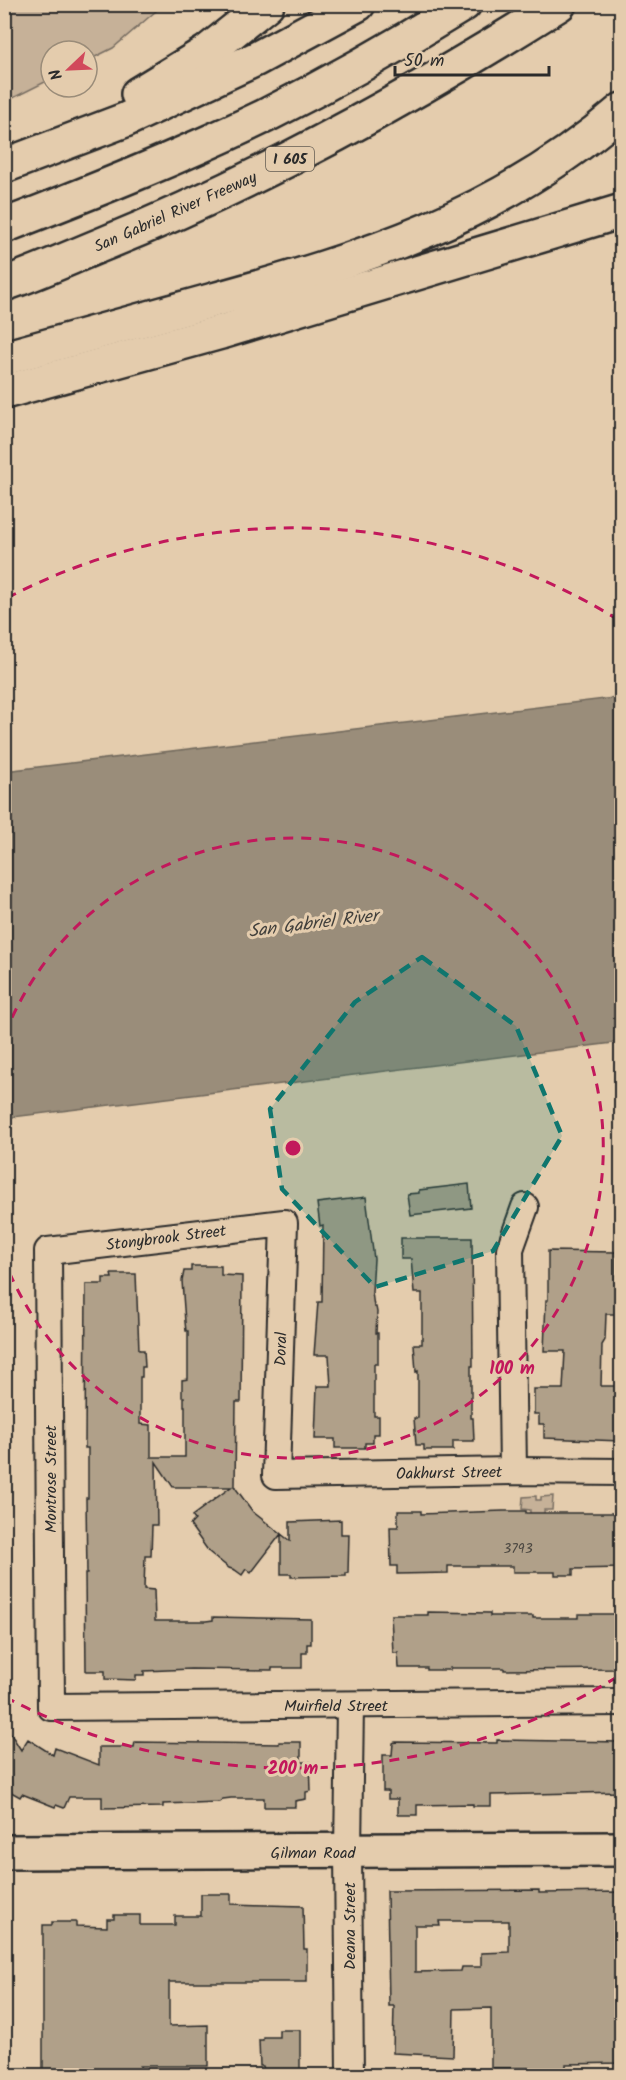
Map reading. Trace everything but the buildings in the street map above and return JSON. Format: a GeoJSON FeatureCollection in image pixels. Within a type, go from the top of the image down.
{"type":"FeatureCollection","features":[{"type":"Feature","properties":{"kind":"main road"},"geometry":{"type":"LineString","coordinates":[[11,163],[108,112],[167,77],[207,52],[267,4]]}},
{"type":"Feature","properties":{"kind":"main road"},"geometry":{"type":"LineString","coordinates":[[11,163],[125,120],[256,59],[358,4]]}},
{"type":"Feature","properties":{"kind":"main road"},"geometry":{"type":"LineString","coordinates":[[4,226],[135,175],[266,116],[404,41],[465,4]]}},
{"type":"Feature","properties":{"kind":"main road","name":"San Gabriel River Freeway"},"geometry":{"type":"LineString","coordinates":[[4,284],[161,221],[305,152],[464,64],[559,4]]}},
{"type":"Feature","properties":{"kind":"main road"},"geometry":{"type":"LineString","coordinates":[[4,358],[284,281],[373,253],[434,228],[501,195],[542,170],[621,110]]}},
{"type":"Feature","properties":{"kind":"main road"},"geometry":{"type":"LineString","coordinates":[[4,392],[221,332],[621,211]]}},
{"type":"Feature","properties":{"kind":"main road","name":"Gilman Road"},"geometry":{"type":"LineString","coordinates":[[4,1852],[621,1849]]}},
{"type":"Feature","properties":{"kind":"street"},"geometry":{"type":"LineString","coordinates":[[513,1471],[510,1249],[525,1207]]}},
{"type":"Feature","properties":{"kind":"street","name":"Stonybrook Street"},"geometry":{"type":"LineString","coordinates":[[48,1251],[284,1223]]}},
{"type":"Feature","properties":{"kind":"street","name":"Doral"},"geometry":{"type":"LineString","coordinates":[[276,1475],[284,1223]]}},
{"type":"Feature","properties":{"kind":"street","name":"Montrose Street"},"geometry":{"type":"LineString","coordinates":[[48,1251],[51,1707]]}},
{"type":"Feature","properties":{"kind":"street","name":"Oakhurst Street"},"geometry":{"type":"LineString","coordinates":[[276,1475],[513,1471],[621,1472]]}},
{"type":"Feature","properties":{"kind":"street","name":"Muirfield Street"},"geometry":{"type":"LineString","coordinates":[[51,1707],[621,1702]]}},
{"type":"Feature","properties":{"kind":"street","name":"Deana Street"},"geometry":{"type":"LineString","coordinates":[[350,1705],[348,1851],[350,2076]]}},
{"type":"Feature","properties":{"kind":"highlighted area"},"geometry":{"type":"Polygon","coordinates":[[[422,957],[516,1026],[562,1136],[493,1251],[375,1287],[282,1189],[270,1109],[355,1002],[422,957]]]}},
{"type":"Feature","properties":{"kind":"shaded area"},"geometry":{"type":"Polygon","coordinates":[[[5,4],[163,4],[113,48],[99,55],[99,39],[39,39],[39,85],[5,102],[5,4]]]}},
{"type":"Feature","properties":{"kind":"shaded area"},"geometry":{"type":"Polygon","coordinates":[[[536,1496],[536,1500],[541,1500],[541,1497],[553,1496],[552,1510],[544,1510],[545,1528],[530,1527],[530,1510],[522,1509],[523,1497],[536,1496]]]}},
{"type":"Feature","properties":{"kind":"water","name":"San Gabriel River"},"geometry":{"type":"Polygon","coordinates":[[[621,697],[621,1042],[5,1118],[5,771],[621,697]]]}}]}
